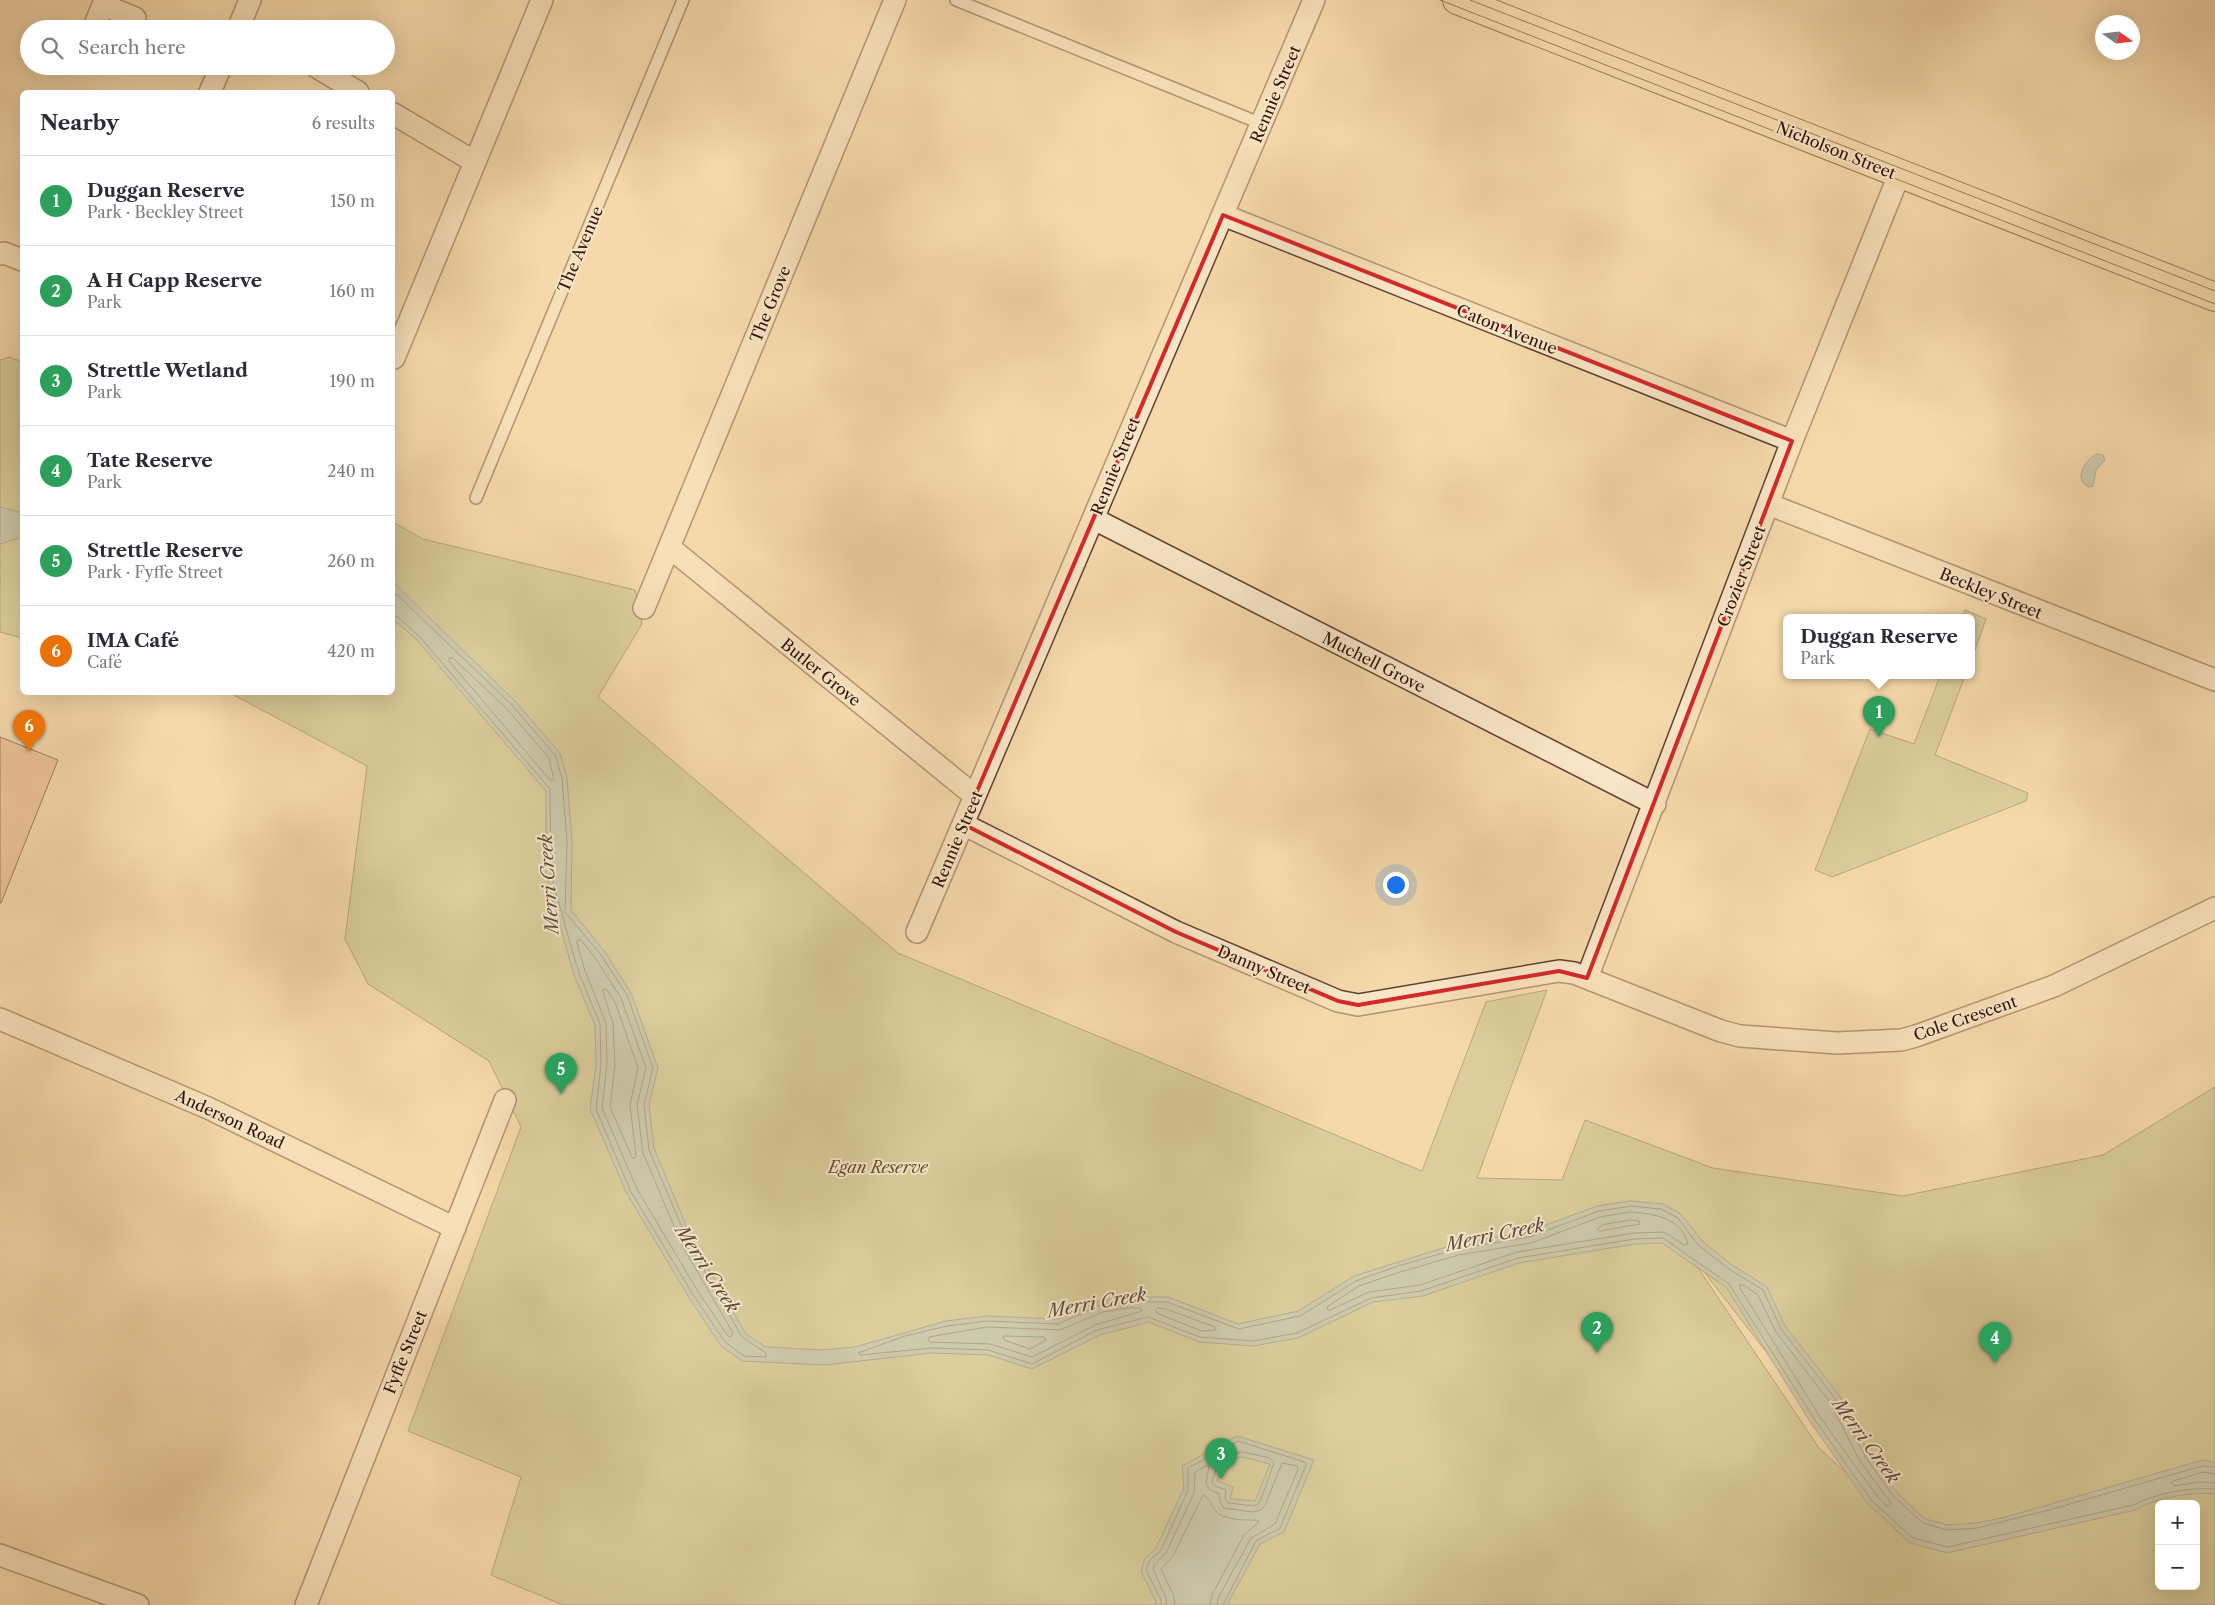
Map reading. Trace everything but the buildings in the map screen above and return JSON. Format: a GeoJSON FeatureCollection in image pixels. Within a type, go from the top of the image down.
{"type":"FeatureCollection","features":[{"type":"Feature","properties":{"kind":"main road","name":"Nicholson Street"},"geometry":{"type":"LineString","coordinates":[[1457,0],[1899,175],[2215,297]]}},
{"type":"Feature","properties":{"kind":"street"},"geometry":{"type":"LineString","coordinates":[[245,20],[250,0]]}},
{"type":"Feature","properties":{"kind":"street"},"geometry":{"type":"LineString","coordinates":[[395,356],[542,0]]}},
{"type":"Feature","properties":{"kind":"street","name":"The Grove"},"geometry":{"type":"LineString","coordinates":[[644,608],[895,0]]}},
{"type":"Feature","properties":{"kind":"street","name":"Rennie Street"},"geometry":{"type":"LineString","coordinates":[[917,932],[1314,0]]}},
{"type":"Feature","properties":{"kind":"street"},"geometry":{"type":"LineString","coordinates":[[97,20],[103,4],[135,18],[134,20]]}},
{"type":"Feature","properties":{"kind":"street"},"geometry":{"type":"LineString","coordinates":[[211,90],[216,75]]}},
{"type":"Feature","properties":{"kind":"street"},"geometry":{"type":"LineString","coordinates":[[330,75],[355,90]]}},
{"type":"Feature","properties":{"kind":"street"},"geometry":{"type":"LineString","coordinates":[[395,115],[475,162]]}},
{"type":"Feature","properties":{"kind":"street","name":"Crozier Street"},"geometry":{"type":"LineString","coordinates":[[1587,978],[1792,441],[1899,175]]}},
{"type":"Feature","properties":{"kind":"street","name":"Caton Avenue"},"geometry":{"type":"LineString","coordinates":[[1223,215],[1792,441]]}},
{"type":"Feature","properties":{"kind":"street"},"geometry":{"type":"LineString","coordinates":[[0,254],[4,253],[20,259]]}},
{"type":"Feature","properties":{"kind":"street","name":"Beckley Street"},"geometry":{"type":"LineString","coordinates":[[1768,504],[2215,680]]}},
{"type":"Feature","properties":{"kind":"street","name":"Muchell Grove"},"geometry":{"type":"LineString","coordinates":[[1094,519],[1655,804]]}},
{"type":"Feature","properties":{"kind":"street","name":"Butler Grove"},"geometry":{"type":"LineString","coordinates":[[669,547],[975,796]]}},
{"type":"Feature","properties":{"kind":"street","name":"Danny Street"},"geometry":{"type":"LineString","coordinates":[[963,824],[1176,932],[1338,1001],[1358,1005],[1560,971],[1574,972],[1587,978]]}},
{"type":"Feature","properties":{"kind":"street","name":"Cole Crescent"},"geometry":{"type":"LineString","coordinates":[[1587,978],[1721,1031],[1740,1036],[1837,1043],[1901,1040],[2038,993],[2215,908]]}},
{"type":"Feature","properties":{"kind":"street","name":"Anderson Road"},"geometry":{"type":"LineString","coordinates":[[0,1019],[208,1108],[455,1228]]}},
{"type":"Feature","properties":{"kind":"street","name":"Fyffe Street"},"geometry":{"type":"LineString","coordinates":[[306,1605],[505,1100]]}},
{"type":"Feature","properties":{"kind":"street"},"geometry":{"type":"LineString","coordinates":[[0,1555],[130,1604]]}},
{"type":"Feature","properties":{"kind":"lane","name":"The Avenue"},"geometry":{"type":"LineString","coordinates":[[476,498],[683,0]]}},
{"type":"Feature","properties":{"kind":"lane"},"geometry":{"type":"LineString","coordinates":[[956,0],[1262,124]]}},
{"type":"Feature","properties":{"kind":"highlighted area"},"geometry":{"type":"Polygon","coordinates":[[[1223,215],[1792,441],[1587,978],[1559,971],[1358,1005],[1338,1001],[1176,932],[963,824],[1223,215]]]}},
{"type":"Feature","properties":{"kind":"green space"},"geometry":{"type":"Polygon","coordinates":[[[10,357],[20,361],[20,637],[0,632],[0,360],[10,357]]]}},
{"type":"Feature","properties":{"kind":"green space","name":"Egan Reserve"},"geometry":{"type":"Polygon","coordinates":[[[395,523],[423,539],[635,590],[642,624],[598,697],[898,953],[1422,1171],[1486,1002],[1547,990],[1477,1178],[1562,1180],[1585,1120],[1713,1168],[1903,1196],[2103,1155],[2215,1087],[2215,1605],[563,1605],[491,1575],[521,1477],[408,1431],[521,1127],[489,1061],[368,984],[345,939],[367,766],[234,695],[395,695],[395,523]],[[1680,1241],[1819,1448],[1897,1520],[1680,1241]]]}},
{"type":"Feature","properties":{"kind":"green space"},"geometry":{"type":"Polygon","coordinates":[[[1965,610],[1974,614],[1964,614],[1965,610]]]}},
{"type":"Feature","properties":{"kind":"green space"},"geometry":{"type":"Polygon","coordinates":[[[1975,614],[1986,619],[1975,650],[1975,614]]]}},
{"type":"Feature","properties":{"kind":"green space"},"geometry":{"type":"Polygon","coordinates":[[[1939,679],[1964,679],[1935,755],[2028,793],[2026,801],[1832,877],[1815,870],[1870,729],[1914,744],[1939,679]]]}},
{"type":"Feature","properties":{"kind":"water"},"geometry":{"type":"Polygon","coordinates":[[[2096,454],[2103,455],[2105,460],[2096,470],[2093,486],[2088,487],[2081,479],[2082,470],[2096,454]]]}},
{"type":"Feature","properties":{"kind":"water"},"geometry":{"type":"Polygon","coordinates":[[[0,507],[20,512],[20,538],[0,544],[0,507]]]}},
{"type":"Feature","properties":{"kind":"water","name":"Merri Creek"},"geometry":{"type":"Polygon","coordinates":[[[395,584],[515,701],[560,753],[567,778],[572,842],[571,910],[605,952],[631,993],[658,1068],[649,1105],[654,1148],[693,1242],[746,1334],[766,1347],[823,1350],[855,1347],[946,1321],[987,1316],[1058,1319],[1100,1301],[1126,1297],[1168,1297],[1238,1324],[1298,1311],[1354,1276],[1456,1244],[1527,1232],[1597,1206],[1630,1201],[1663,1204],[1681,1214],[1702,1241],[1732,1265],[1767,1287],[1785,1326],[1839,1395],[1870,1456],[1899,1495],[1925,1519],[1948,1525],[1976,1523],[2002,1518],[2203,1460],[2215,1463],[2215,1494],[2174,1496],[2155,1500],[2155,1502],[2135,1510],[1947,1553],[1910,1543],[1868,1504],[1811,1423],[1726,1287],[1662,1243],[1635,1244],[1519,1263],[1423,1296],[1373,1302],[1298,1338],[1253,1346],[1199,1342],[1149,1322],[1100,1335],[1032,1369],[988,1355],[932,1353],[825,1365],[742,1361],[721,1346],[688,1296],[627,1194],[590,1109],[596,1064],[595,1025],[574,975],[546,876],[546,791],[416,639],[395,621],[395,584]]]}},
{"type":"Feature","properties":{"kind":"water"},"geometry":{"type":"Polygon","coordinates":[[[1237,1436],[1314,1460],[1284,1532],[1260,1544],[1227,1605],[1155,1605],[1156,1602],[1141,1571],[1145,1558],[1156,1548],[1184,1488],[1182,1466],[1237,1436]],[[1243,1457],[1223,1461],[1217,1481],[1233,1487],[1230,1499],[1255,1501],[1270,1464],[1243,1457]]]}},
{"type":"Feature","properties":{"kind":"tram line"},"geometry":{"type":"LineString","coordinates":[[1440,0],[2215,304]]}},
{"type":"Feature","properties":{"kind":"tram line"},"geometry":{"type":"LineString","coordinates":[[1470,0],[2215,291]]}},
{"type":"Feature","properties":{"kind":"place","name":"Duggan Reserve"},"geometry":{"type":"Point","coordinates":[1879,737]}},
{"type":"Feature","properties":{"kind":"place","name":"IMA Café"},"geometry":{"type":"Point","coordinates":[29,751]}},
{"type":"Feature","properties":{"kind":"place","name":"Strettle Reserve"},"geometry":{"type":"Point","coordinates":[561,1094]}},
{"type":"Feature","properties":{"kind":"place","name":"A H Capp Reserve"},"geometry":{"type":"Point","coordinates":[1597,1353]}},
{"type":"Feature","properties":{"kind":"place","name":"Tate Reserve"},"geometry":{"type":"Point","coordinates":[1995,1363]}},
{"type":"Feature","properties":{"kind":"place","name":"Strettle Wetland"},"geometry":{"type":"Point","coordinates":[1221,1479]}}]}
